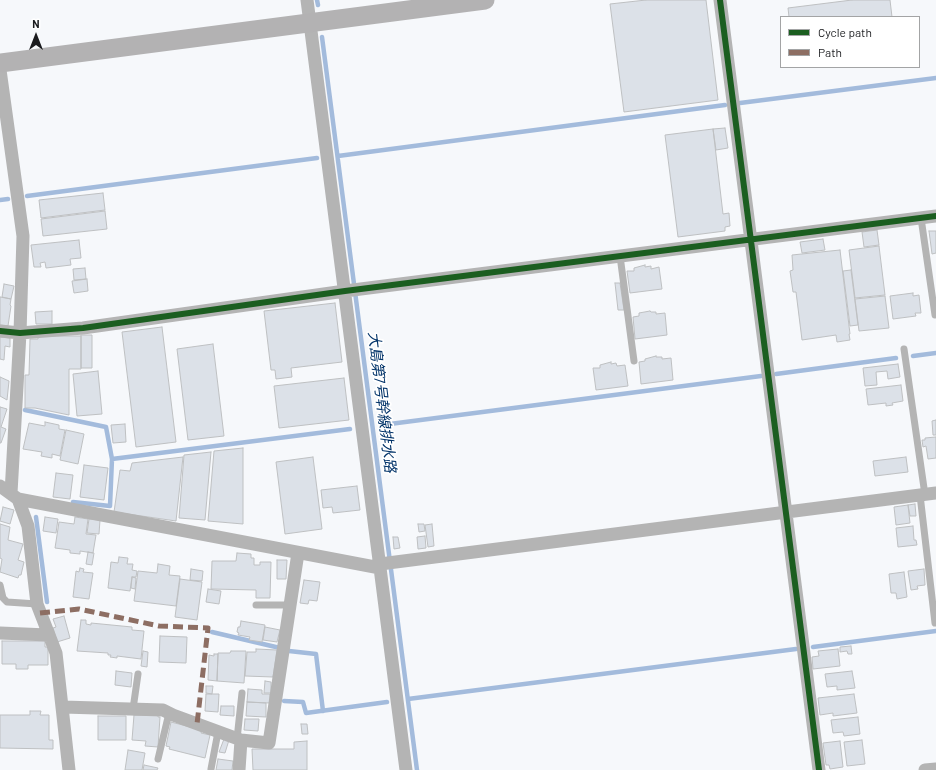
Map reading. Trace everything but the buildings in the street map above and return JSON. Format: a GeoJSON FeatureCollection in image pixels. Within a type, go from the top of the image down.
{"type":"FeatureCollection","features":[{"type":"Feature","properties":{"kind":"street"},"geometry":{"type":"LineString","coordinates":[[307,0],[351,290],[385,564],[406,770]]}},
{"type":"Feature","properties":{"kind":"street"},"geometry":{"type":"LineString","coordinates":[[0,63],[485,0]]}},
{"type":"Feature","properties":{"kind":"street"},"geometry":{"type":"LineString","coordinates":[[720,0],[819,770]]}},
{"type":"Feature","properties":{"kind":"street"},"geometry":{"type":"LineString","coordinates":[[0,70],[23,236],[20,333],[10,493],[28,526],[37,604],[56,653],[69,770]]}},
{"type":"Feature","properties":{"kind":"street"},"geometry":{"type":"LineString","coordinates":[[0,331],[20,333],[83,328],[351,290],[936,216]]}},
{"type":"Feature","properties":{"kind":"street"},"geometry":{"type":"LineString","coordinates":[[10,493],[298,553],[385,564],[927,495]]}},
{"type":"Feature","properties":{"kind":"street"},"geometry":{"type":"LineString","coordinates":[[63,707],[163,710],[239,740],[269,743],[298,553]]}},
{"type":"Feature","properties":{"kind":"street"},"geometry":{"type":"LineString","coordinates":[[0,633],[48,635]]}},
{"type":"Feature","properties":{"kind":"street"},"geometry":{"type":"LineString","coordinates":[[239,740],[239,770]]}},
{"type":"Feature","properties":{"kind":"street"},"geometry":{"type":"LineString","coordinates":[[925,770],[936,769]]}},
{"type":"Feature","properties":{"kind":"lane"},"geometry":{"type":"LineString","coordinates":[[921,218],[935,315]]}},
{"type":"Feature","properties":{"kind":"lane"},"geometry":{"type":"LineString","coordinates":[[620,256],[634,361]]}},
{"type":"Feature","properties":{"kind":"lane"},"geometry":{"type":"LineString","coordinates":[[904,349],[927,495],[935,623]]}},
{"type":"Feature","properties":{"kind":"lane"},"geometry":{"type":"LineString","coordinates":[[0,585],[3,598],[7,602],[37,604]]}},
{"type":"Feature","properties":{"kind":"lane"},"geometry":{"type":"LineString","coordinates":[[256,605],[290,605]]}},
{"type":"Feature","properties":{"kind":"lane"},"geometry":{"type":"LineString","coordinates":[[133,709],[138,674]]}},
{"type":"Feature","properties":{"kind":"lane"},"geometry":{"type":"LineString","coordinates":[[239,740],[242,692]]}},
{"type":"Feature","properties":{"kind":"lane"},"geometry":{"type":"LineString","coordinates":[[158,759],[169,713]]}},
{"type":"Feature","properties":{"kind":"lane"},"geometry":{"type":"LineString","coordinates":[[211,769],[218,732]]}},
{"type":"Feature","properties":{"kind":"waterway","name":"大島第7号幹線排水路"},"geometry":{"type":"LineString","coordinates":[[317,0],[318,5]]}},
{"type":"Feature","properties":{"kind":"waterway","name":"大島第7号幹線排水路"},"geometry":{"type":"LineString","coordinates":[[322,37],[417,770]]}},
{"type":"Feature","properties":{"kind":"waterway"},"geometry":{"type":"LineString","coordinates":[[740,103],[936,78]]}},
{"type":"Feature","properties":{"kind":"waterway"},"geometry":{"type":"LineString","coordinates":[[338,156],[725,105]]}},
{"type":"Feature","properties":{"kind":"waterway"},"geometry":{"type":"LineString","coordinates":[[27,196],[317,158]]}},
{"type":"Feature","properties":{"kind":"waterway"},"geometry":{"type":"LineString","coordinates":[[0,200],[8,199]]}},
{"type":"Feature","properties":{"kind":"waterway"},"geometry":{"type":"LineString","coordinates":[[913,356],[936,353]]}},
{"type":"Feature","properties":{"kind":"waterway"},"geometry":{"type":"LineString","coordinates":[[776,374],[896,358]]}},
{"type":"Feature","properties":{"kind":"waterway"},"geometry":{"type":"LineString","coordinates":[[382,425],[761,376]]}},
{"type":"Feature","properties":{"kind":"waterway"},"geometry":{"type":"LineString","coordinates":[[25,410],[106,427],[112,459],[350,429]]}},
{"type":"Feature","properties":{"kind":"waterway"},"geometry":{"type":"LineString","coordinates":[[73,502],[110,506],[112,459]]}},
{"type":"Feature","properties":{"kind":"waterway"},"geometry":{"type":"LineString","coordinates":[[36,517],[47,602]]}},
{"type":"Feature","properties":{"kind":"waterway"},"geometry":{"type":"LineString","coordinates":[[813,647],[936,631]]}},
{"type":"Feature","properties":{"kind":"waterway"},"geometry":{"type":"LineString","coordinates":[[212,632],[280,648]]}},
{"type":"Feature","properties":{"kind":"waterway"},"geometry":{"type":"LineString","coordinates":[[408,699],[796,649]]}},
{"type":"Feature","properties":{"kind":"waterway"},"geometry":{"type":"LineString","coordinates":[[289,651],[316,654],[323,711]]}},
{"type":"Feature","properties":{"kind":"waterway"},"geometry":{"type":"LineString","coordinates":[[284,701],[303,702],[306,713],[387,702]]}},
{"type":"Feature","properties":{"kind":"marked path"},"geometry":{"type":"LineString","coordinates":[[40,613],[79,609],[159,626],[208,628],[197,724]]}},
{"type":"Feature","properties":{"kind":"cycle path"},"geometry":{"type":"LineString","coordinates":[[720,0],[819,770]]}},
{"type":"Feature","properties":{"kind":"cycle path"},"geometry":{"type":"LineString","coordinates":[[0,331],[20,333],[83,328],[345,291],[936,216]]}}]}
